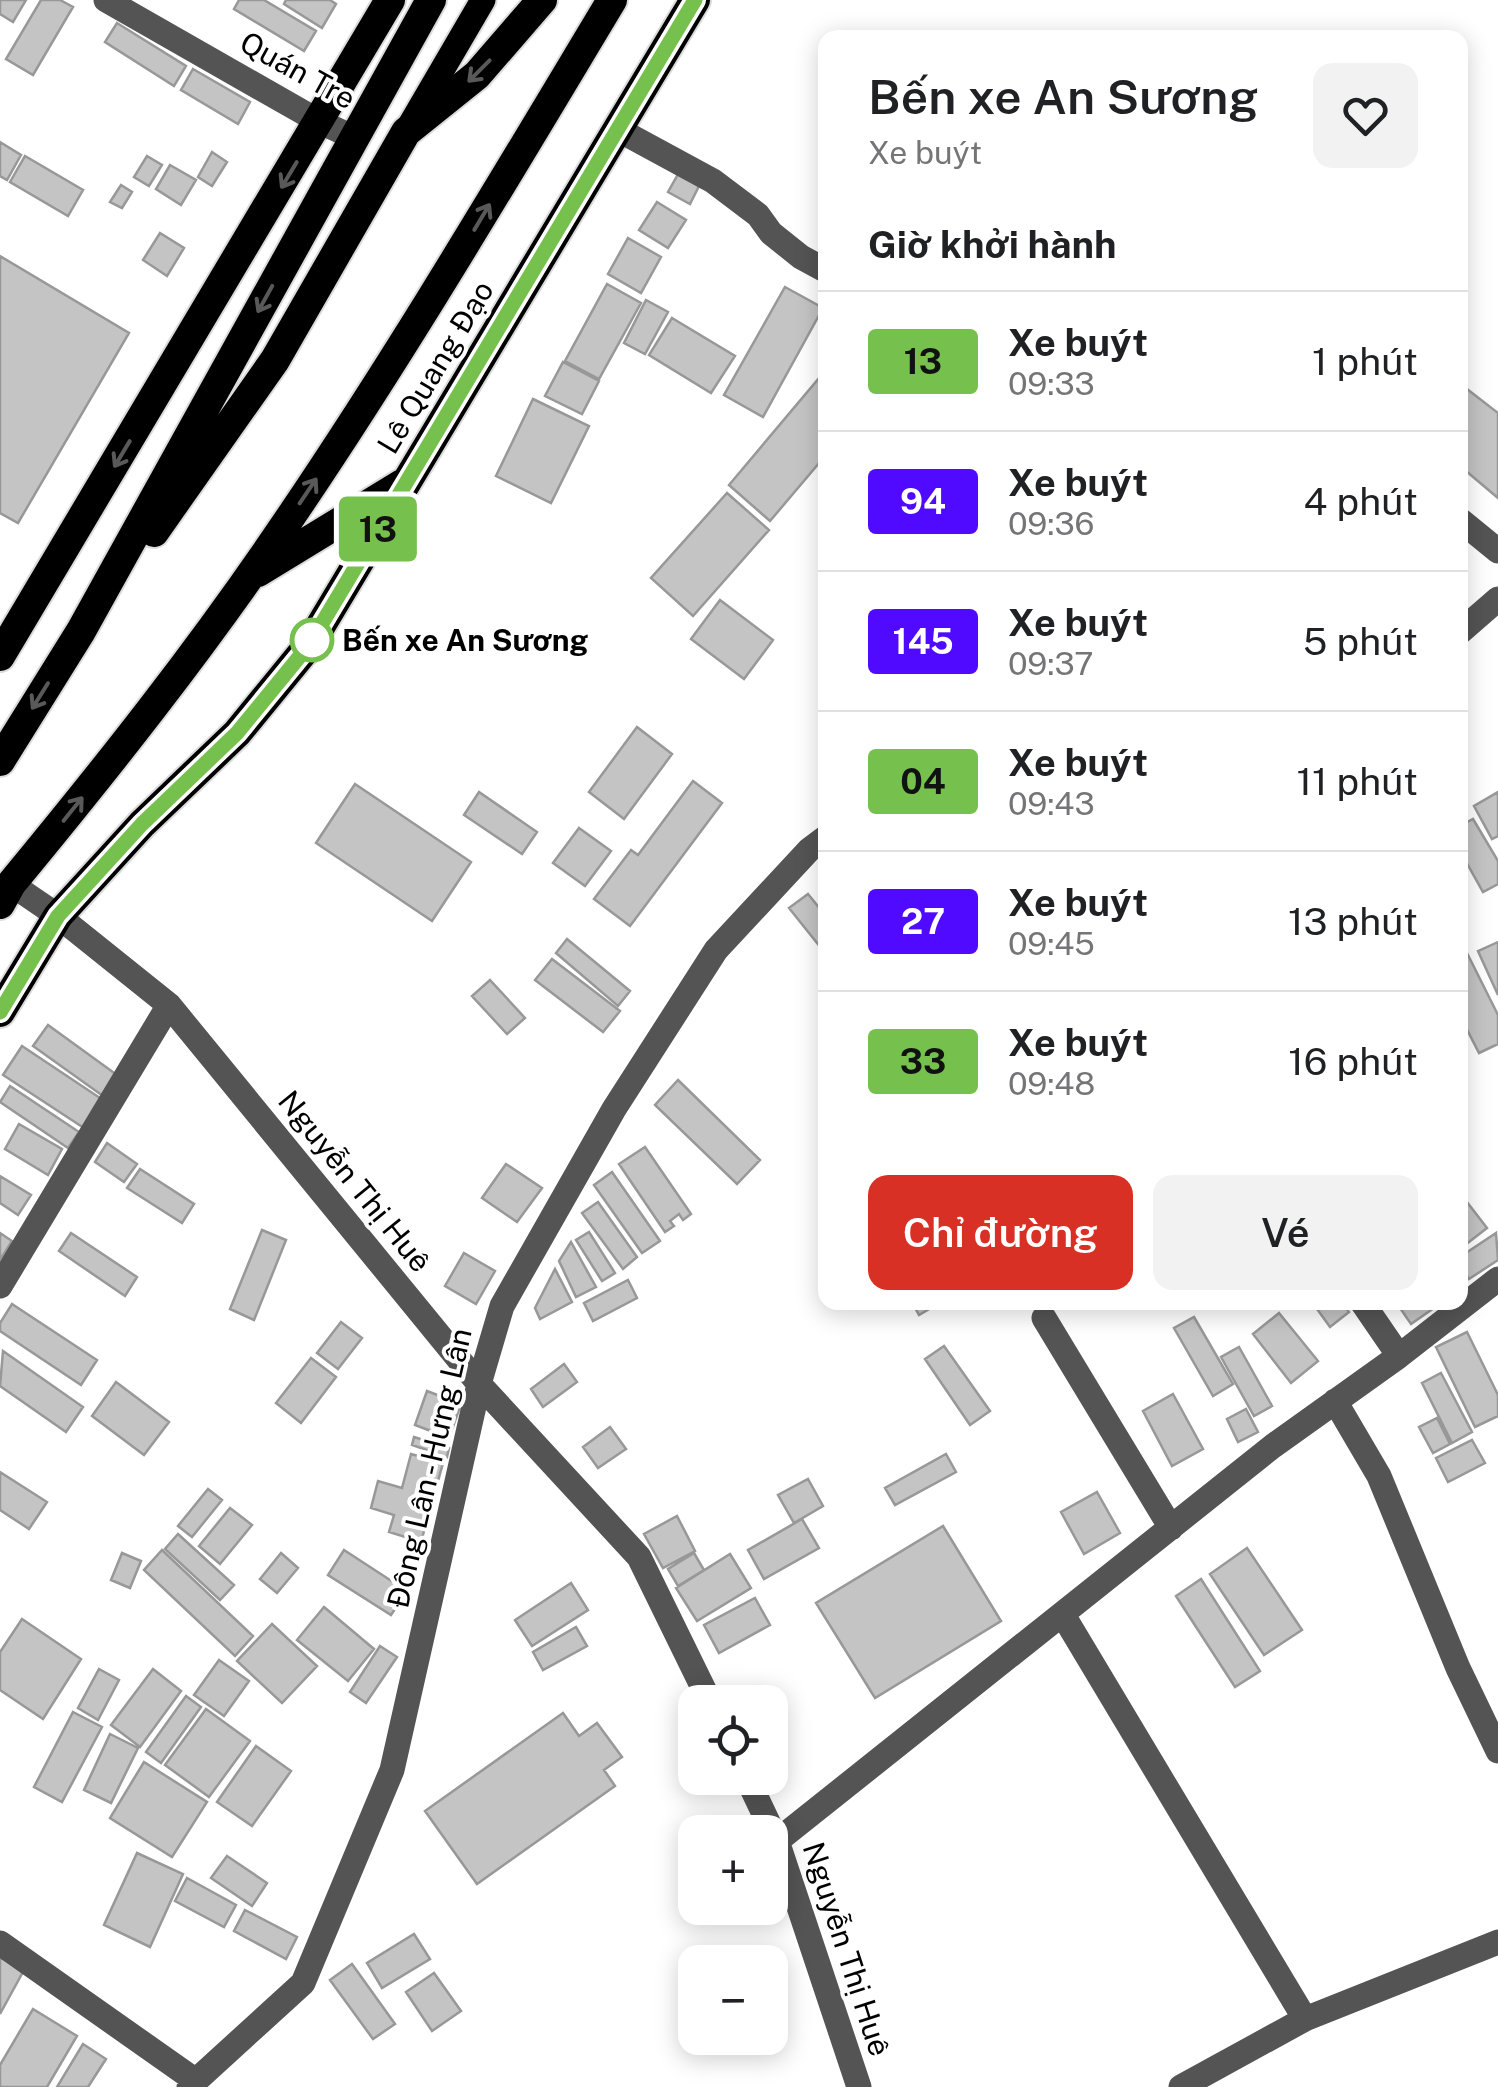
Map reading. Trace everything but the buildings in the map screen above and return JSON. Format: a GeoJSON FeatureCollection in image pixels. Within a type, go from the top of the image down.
{"type":"FeatureCollection","features":[{"type":"Feature","properties":{"kind":"highway"},"geometry":{"type":"LineString","coordinates":[[0,656],[390,0]]}},
{"type":"Feature","properties":{"kind":"highway"},"geometry":{"type":"LineString","coordinates":[[0,761],[81,631],[431,0]]}},
{"type":"Feature","properties":{"kind":"highway"},"geometry":{"type":"LineString","coordinates":[[81,631],[275,360],[406,132],[477,75],[542,0]]}},
{"type":"Feature","properties":{"kind":"highway","name":"Lê Quang Đạo"},"geometry":{"type":"LineString","coordinates":[[6,894],[140,727],[247,579],[394,361],[612,0]]}},
{"type":"Feature","properties":{"kind":"highway","name":"Lê Quang Đạo"},"geometry":{"type":"LineString","coordinates":[[0,1012],[58,916],[142,824],[237,733],[309,645],[690,10]]}},
{"type":"Feature","properties":{"kind":"highway"},"geometry":{"type":"LineString","coordinates":[[247,579],[408,481]]}},
{"type":"Feature","properties":{"kind":"main road"},"geometry":{"type":"LineString","coordinates":[[406,132],[484,0]]}},
{"type":"Feature","properties":{"kind":"street","name":"Quán Tre"},"geometry":{"type":"LineString","coordinates":[[106,0],[355,138]]}},
{"type":"Feature","properties":{"kind":"street"},"geometry":{"type":"LineString","coordinates":[[618,130],[713,181],[758,214],[771,233],[800,257],[818,266]]}},
{"type":"Feature","properties":{"kind":"street"},"geometry":{"type":"LineString","coordinates":[[1468,527],[1498,551]]}},
{"type":"Feature","properties":{"kind":"street"},"geometry":{"type":"LineString","coordinates":[[1468,625],[1498,599]]}},
{"type":"Feature","properties":{"kind":"street","name":"Đông Lân - Hưng Lân"},"geometry":{"type":"LineString","coordinates":[[193,2084],[303,1982],[392,1770],[479,1384],[502,1306],[614,1108],[716,950],[818,843]]}},
{"type":"Feature","properties":{"kind":"street","name":"Nguyễn Thị Huê"},"geometry":{"type":"LineString","coordinates":[[6,894],[58,916],[169,1004],[479,1384],[639,1557],[702,1685]]}},
{"type":"Feature","properties":{"kind":"street"},"geometry":{"type":"LineString","coordinates":[[0,1286],[169,1004]]}},
{"type":"Feature","properties":{"kind":"street"},"geometry":{"type":"LineString","coordinates":[[1468,1302],[1498,1278]]}},
{"type":"Feature","properties":{"kind":"street"},"geometry":{"type":"LineString","coordinates":[[1367,1310],[1399,1356]]}},
{"type":"Feature","properties":{"kind":"street"},"geometry":{"type":"LineString","coordinates":[[788,1832],[1273,1446],[1457,1310]]}},
{"type":"Feature","properties":{"kind":"street"},"geometry":{"type":"LineString","coordinates":[[1044,1318],[1171,1528]]}},
{"type":"Feature","properties":{"kind":"street"},"geometry":{"type":"LineString","coordinates":[[1335,1401],[1378,1476],[1458,1668],[1498,1751]]}},
{"type":"Feature","properties":{"kind":"street"},"geometry":{"type":"LineString","coordinates":[[1064,1615],[1304,2019]]}},
{"type":"Feature","properties":{"kind":"street","name":"Nguyễn Thị Huê"},"geometry":{"type":"LineString","coordinates":[[788,1874],[859,2087]]}},
{"type":"Feature","properties":{"kind":"street"},"geometry":{"type":"LineString","coordinates":[[0,1942],[193,2084]]}},
{"type":"Feature","properties":{"kind":"street"},"geometry":{"type":"LineString","coordinates":[[1181,2087],[1304,2019],[1498,1942]]}},
{"type":"Feature","properties":{"kind":"bus line","name":"13"},"geometry":{"type":"LineString","coordinates":[[0,1012],[58,916],[142,824],[237,733],[309,645],[695,0]]}},
{"type":"Feature","properties":{"kind":"place","name":"Bến xe An Sương"},"geometry":{"type":"Point","coordinates":[312,640]}}]}
